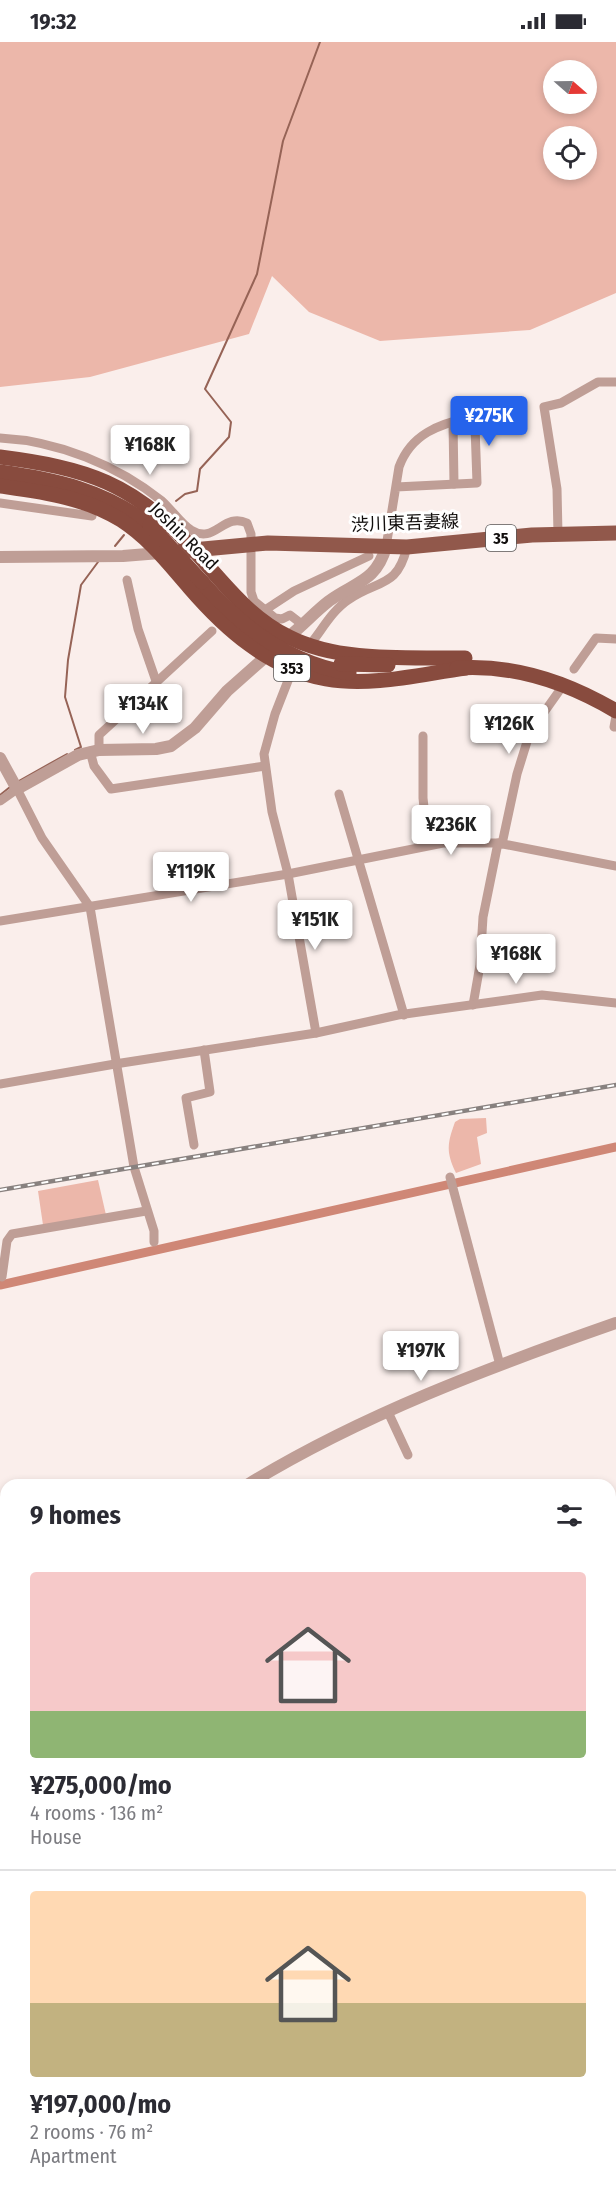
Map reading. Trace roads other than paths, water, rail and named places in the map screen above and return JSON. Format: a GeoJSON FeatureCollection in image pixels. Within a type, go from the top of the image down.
{"type":"FeatureCollection","features":[{"type":"Feature","properties":{"kind":"highway"},"geometry":{"type":"LineString","coordinates":[[5,454],[67,469],[112,484],[133,495],[161,516],[194,550]]}},
{"type":"Feature","properties":{"kind":"highway","name":"Joshin Road"},"geometry":{"type":"LineString","coordinates":[[0,472],[54,480],[110,499],[150,525],[234,616],[270,643],[287,652],[335,664],[368,666],[515,662],[574,681],[616,704]]}},
{"type":"Feature","properties":{"kind":"highway"},"geometry":{"type":"LineString","coordinates":[[2,488],[59,495],[96,507],[123,521],[160,553]]}},
{"type":"Feature","properties":{"kind":"highway","name":"353"},"geometry":{"type":"LineString","coordinates":[[194,550],[230,592],[250,611],[291,639],[320,649],[350,655],[466,663]]}},
{"type":"Feature","properties":{"kind":"highway","name":"353"},"geometry":{"type":"LineString","coordinates":[[160,553],[232,632],[272,659],[299,671],[328,679],[360,681],[379,680],[466,663]]}},
{"type":"Feature","properties":{"kind":"highway","name":"Joshin Road"},"geometry":{"type":"LineString","coordinates":[[466,663],[545,678],[584,694],[616,713]]}},
{"type":"Feature","properties":{"kind":"main road","name":"渋川東吾妻線"},"geometry":{"type":"LineString","coordinates":[[160,553],[251,544],[307,543],[407,547],[558,534],[616,533]]}},
{"type":"Feature","properties":{"kind":"street"},"geometry":{"type":"LineString","coordinates":[[558,534],[557,489],[544,407],[561,403],[598,382],[616,382]]}},
{"type":"Feature","properties":{"kind":"street"},"geometry":{"type":"LineString","coordinates":[[0,438],[55,447],[126,477],[162,502],[190,530],[212,532],[228,521],[237,519],[242,521],[250,527],[251,592],[254,601],[275,618],[293,616],[298,629],[327,602],[373,575],[386,547],[399,467],[403,455],[411,445],[426,432],[471,417],[475,426],[477,483],[396,487]]}},
{"type":"Feature","properties":{"kind":"street"},"geometry":{"type":"LineString","coordinates":[[453,422],[454,484]]}},
{"type":"Feature","properties":{"kind":"street"},"geometry":{"type":"LineString","coordinates":[[5,454],[12,439]]}},
{"type":"Feature","properties":{"kind":"street"},"geometry":{"type":"LineString","coordinates":[[2,488],[1,503],[92,516]]}},
{"type":"Feature","properties":{"kind":"street"},"geometry":{"type":"LineString","coordinates":[[312,642],[332,614],[348,600],[393,578],[404,561],[407,547]]}},
{"type":"Feature","properties":{"kind":"street"},"geometry":{"type":"LineString","coordinates":[[0,557],[114,556],[160,553]]}},
{"type":"Feature","properties":{"kind":"street"},"geometry":{"type":"LineString","coordinates":[[265,610],[294,591],[369,556]]}},
{"type":"Feature","properties":{"kind":"street"},"geometry":{"type":"LineString","coordinates":[[127,580],[138,629],[156,681]]}},
{"type":"Feature","properties":{"kind":"street"},"geometry":{"type":"LineString","coordinates":[[212,631],[99,735],[94,751],[94,766],[111,789],[264,766]]}},
{"type":"Feature","properties":{"kind":"street"},"geometry":{"type":"LineString","coordinates":[[574,669],[596,638],[616,639]]}},
{"type":"Feature","properties":{"kind":"street"},"geometry":{"type":"LineString","coordinates":[[0,801],[15,786],[78,755],[94,751],[156,749],[181,740],[195,728],[227,691],[262,660]]}},
{"type":"Feature","properties":{"kind":"street"},"geometry":{"type":"LineString","coordinates":[[291,673],[266,741],[264,766],[272,812],[288,874],[316,1033]]}},
{"type":"Feature","properties":{"kind":"street"},"geometry":{"type":"LineString","coordinates":[[473,1005],[480,965],[483,917],[517,774],[530,732],[562,687]]}},
{"type":"Feature","properties":{"kind":"street"},"geometry":{"type":"LineString","coordinates":[[616,713],[614,727],[616,727]]}},
{"type":"Feature","properties":{"kind":"street"},"geometry":{"type":"LineString","coordinates":[[423,736],[423,798],[428,845]]}},
{"type":"Feature","properties":{"kind":"street"},"geometry":{"type":"LineString","coordinates":[[0,758],[42,838],[90,907],[134,1167],[154,1231],[154,1242]]}},
{"type":"Feature","properties":{"kind":"street"},"geometry":{"type":"LineString","coordinates":[[339,794],[404,1015]]}},
{"type":"Feature","properties":{"kind":"street"},"geometry":{"type":"LineString","coordinates":[[0,921],[288,874],[442,843],[500,844],[616,866]]}},
{"type":"Feature","properties":{"kind":"street"},"geometry":{"type":"LineString","coordinates":[[0,1084],[316,1033],[404,1015],[542,995],[616,1003]]}},
{"type":"Feature","properties":{"kind":"street"},"geometry":{"type":"LineString","coordinates":[[204,1050],[212,1102]]}},
{"type":"Feature","properties":{"kind":"street"},"geometry":{"type":"LineString","coordinates":[[194,1145],[186,1098],[210,1092]]}},
{"type":"Feature","properties":{"kind":"street"},"geometry":{"type":"LineString","coordinates":[[450,1177],[500,1365]]}},
{"type":"Feature","properties":{"kind":"street"},"geometry":{"type":"LineString","coordinates":[[2,1276],[7,1241],[12,1234],[146,1211]]}},
{"type":"Feature","properties":{"kind":"street"},"geometry":{"type":"LineString","coordinates":[[258,1479],[337,1436],[388,1412],[500,1365],[616,1323]]}},
{"type":"Feature","properties":{"kind":"street"},"geometry":{"type":"LineString","coordinates":[[388,1412],[408,1455]]}},
{"type":"Feature","properties":{"kind":"waterway"},"geometry":{"type":"LineString","coordinates":[[176,501],[185,494],[197,491],[200,469],[229,437],[231,422],[205,389],[257,274],[283,141],[320,42]]}},
{"type":"Feature","properties":{"kind":"waterway"},"geometry":{"type":"LineString","coordinates":[[115,546],[124,535]]}},
{"type":"Feature","properties":{"kind":"waterway"},"geometry":{"type":"LineString","coordinates":[[75,750],[81,747],[65,697],[68,660],[81,585],[98,562]]}},
{"type":"Feature","properties":{"kind":"waterway"},"geometry":{"type":"LineString","coordinates":[[17,782],[67,754]]}},
{"type":"Feature","properties":{"kind":"waterway"},"geometry":{"type":"LineString","coordinates":[[0,795],[10,787]]}},
{"type":"Feature","properties":{"kind":"waterway"},"geometry":{"type":"LineString","coordinates":[[0,1285],[616,1147]]}},
{"type":"Feature","properties":{"kind":"railway"},"geometry":{"type":"LineString","coordinates":[[0,1190],[616,1085]]}}]}
